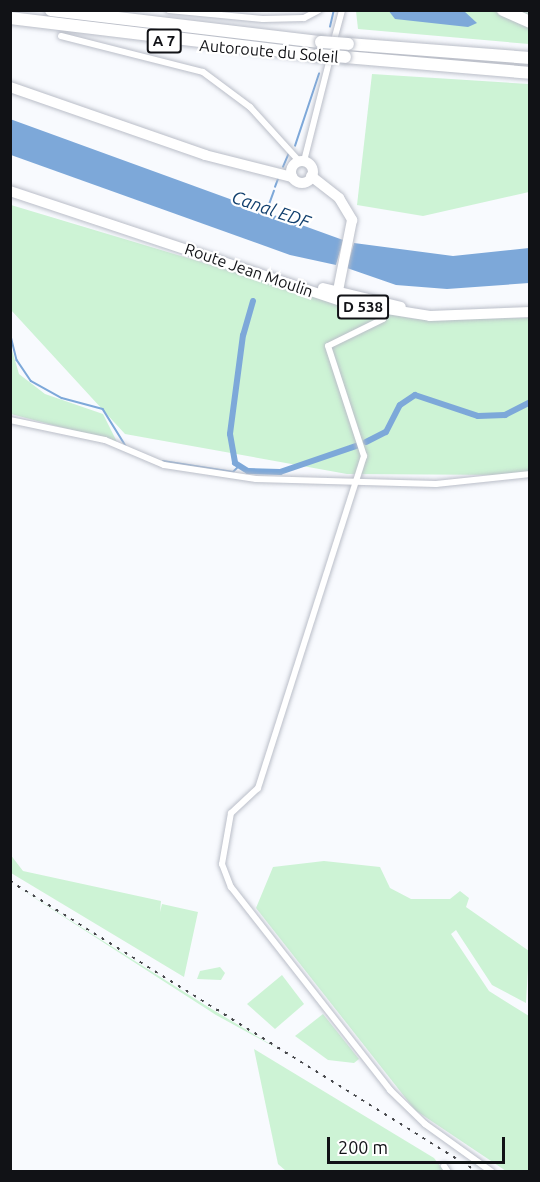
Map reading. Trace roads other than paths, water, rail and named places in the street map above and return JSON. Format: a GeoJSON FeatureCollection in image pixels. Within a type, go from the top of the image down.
{"type":"FeatureCollection","features":[{"type":"Feature","properties":{"kind":"highway","name":"Autoroute du Soleil"},"geometry":{"type":"LineString","coordinates":[[51,10],[321,42],[530,58]]}},
{"type":"Feature","properties":{"kind":"highway"},"geometry":{"type":"LineString","coordinates":[[503,10],[530,22]]}},
{"type":"Feature","properties":{"kind":"highway","name":"Autoroute du Soleil"},"geometry":{"type":"LineString","coordinates":[[10,18],[318,56],[530,73]]}},
{"type":"Feature","properties":{"kind":"main road"},"geometry":{"type":"LineString","coordinates":[[10,87],[205,155],[294,168],[311,176],[346,207],[351,240],[341,270],[339,296]]}},
{"type":"Feature","properties":{"kind":"main road"},"geometry":{"type":"LineString","coordinates":[[294,168],[304,182],[311,176]]}},
{"type":"Feature","properties":{"kind":"main road","name":"Route Jean Moulin"},"geometry":{"type":"LineString","coordinates":[[10,190],[297,286],[385,308],[484,317],[530,310]]}},
{"type":"Feature","properties":{"kind":"main road","name":"D 538"},"geometry":{"type":"LineString","coordinates":[[204,254],[339,296]]}},
{"type":"Feature","properties":{"kind":"main road","name":"Route Jean Moulin"},"geometry":{"type":"LineString","coordinates":[[385,308],[426,311],[530,310]]}},
{"type":"Feature","properties":{"kind":"street"},"geometry":{"type":"LineString","coordinates":[[169,10],[263,19],[304,18],[319,10]]}},
{"type":"Feature","properties":{"kind":"street"},"geometry":{"type":"LineString","coordinates":[[294,168],[342,10]]}},
{"type":"Feature","properties":{"kind":"street"},"geometry":{"type":"LineString","coordinates":[[61,36],[203,72],[243,100],[294,168]]}},
{"type":"Feature","properties":{"kind":"street"},"geometry":{"type":"LineString","coordinates":[[385,308],[328,346],[362,440],[364,456],[352,481],[255,794],[229,819],[224,871],[390,1090],[425,1124],[492,1172]]}},
{"type":"Feature","properties":{"kind":"street"},"geometry":{"type":"LineString","coordinates":[[10,420],[88,435],[182,469],[256,479],[436,484],[530,474]]}},
{"type":"Feature","properties":{"kind":"water"},"geometry":{"type":"Polygon","coordinates":[[[388,10],[464,11],[477,23],[468,27],[395,19],[388,10]]]}},
{"type":"Feature","properties":{"kind":"water","name":"Canal EDF"},"geometry":{"type":"Polygon","coordinates":[[[10,119],[343,240],[336,265],[290,255],[11,155],[10,119]]]}},
{"type":"Feature","properties":{"kind":"water","name":"Canal EDF"},"geometry":{"type":"Polygon","coordinates":[[[354,243],[453,256],[529,248],[529,283],[447,289],[396,285],[347,268],[354,243]]]}},
{"type":"Feature","properties":{"kind":"waterway"},"geometry":{"type":"LineString","coordinates":[[330,27],[334,10]]}},
{"type":"Feature","properties":{"kind":"waterway"},"geometry":{"type":"LineString","coordinates":[[295,146],[319,74]]}},
{"type":"Feature","properties":{"kind":"waterway"},"geometry":{"type":"LineString","coordinates":[[283,167],[289,153]]}},
{"type":"Feature","properties":{"kind":"waterway"},"geometry":{"type":"LineString","coordinates":[[275,187],[278,179]]}},
{"type":"Feature","properties":{"kind":"waterway"},"geometry":{"type":"LineString","coordinates":[[267,210],[274,191]]}},
{"type":"Feature","properties":{"kind":"waterway"},"geometry":{"type":"LineString","coordinates":[[253,301],[243,335],[230,434],[235,463],[248,471],[280,472],[359,445]]}},
{"type":"Feature","properties":{"kind":"waterway"},"geometry":{"type":"LineString","coordinates":[[10,332],[17,360],[31,381],[62,398],[103,409],[126,446]]}},
{"type":"Feature","properties":{"kind":"waterway"},"geometry":{"type":"LineString","coordinates":[[366,442],[386,432],[400,405],[415,395],[478,416],[505,415],[530,402]]}},
{"type":"Feature","properties":{"kind":"waterway"},"geometry":{"type":"LineString","coordinates":[[163,461],[233,472],[239,466]]}},
{"type":"Feature","properties":{"kind":"railway"},"geometry":{"type":"LineString","coordinates":[[10,881],[478,1172]]}}]}
